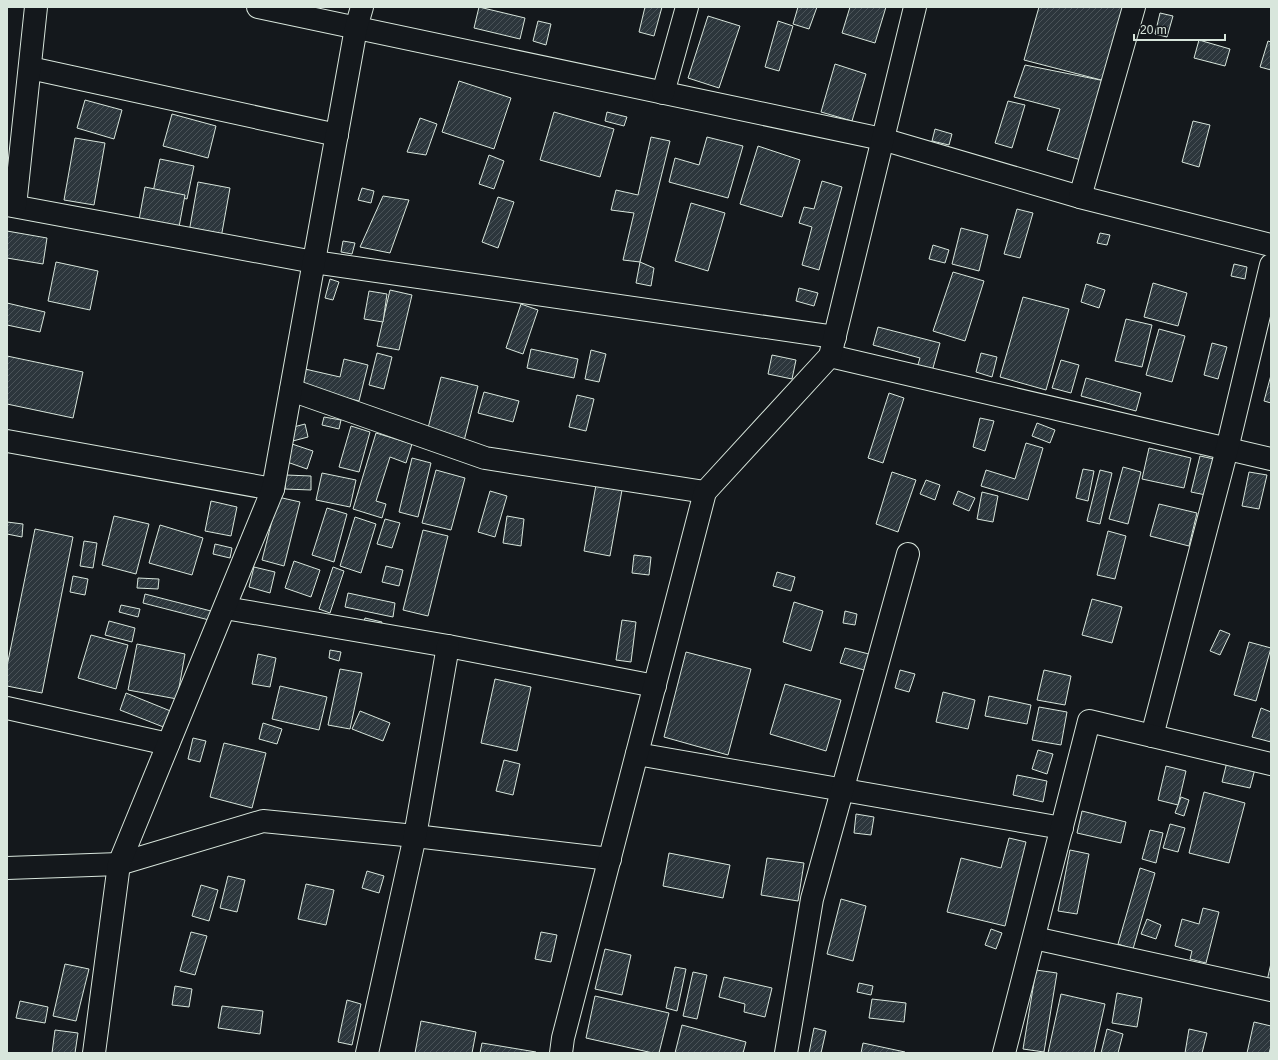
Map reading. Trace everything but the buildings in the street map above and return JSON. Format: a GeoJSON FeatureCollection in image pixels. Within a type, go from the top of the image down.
{"type":"FeatureCollection","features":[{"type":"Feature","properties":{"kind":"street"},"geometry":{"type":"LineString","coordinates":[[36,7],[30,68],[11,205],[314,262],[832,347],[1271,459]]}},
{"type":"Feature","properties":{"kind":"street"},"geometry":{"type":"LineString","coordinates":[[258,7],[882,139],[1080,197],[1271,245]]}},
{"type":"Feature","properties":{"kind":"street"},"geometry":{"type":"LineString","coordinates":[[94,1053],[119,864],[273,489],[356,28],[362,7]]}},
{"type":"Feature","properties":{"kind":"street"},"geometry":{"type":"LineString","coordinates":[[662,93],[688,7]]}},
{"type":"Feature","properties":{"kind":"street"},"geometry":{"type":"LineString","coordinates":[[561,1053],[563,1038],[705,492],[832,347],[915,7]]}},
{"type":"Feature","properties":{"kind":"street"},"geometry":{"type":"LineString","coordinates":[[1080,197],[1134,7]]}},
{"type":"Feature","properties":{"kind":"street"},"geometry":{"type":"LineString","coordinates":[[30,68],[337,135]]}},
{"type":"Feature","properties":{"kind":"street"},"geometry":{"type":"LineString","coordinates":[[1152,736],[1227,449],[1271,265]]}},
{"type":"Feature","properties":{"kind":"street"},"geometry":{"type":"LineString","coordinates":[[291,390],[485,458],[705,492]]}},
{"type":"Feature","properties":{"kind":"street"},"geometry":{"type":"LineString","coordinates":[[7,441],[273,489]]}},
{"type":"Feature","properties":{"kind":"street"},"geometry":{"type":"LineString","coordinates":[[786,1053],[812,899],[908,554]]}},
{"type":"Feature","properties":{"kind":"street"},"geometry":{"type":"LineString","coordinates":[[225,608],[448,646],[655,686]]}},
{"type":"Feature","properties":{"kind":"street"},"geometry":{"type":"LineString","coordinates":[[367,1053],[415,836],[448,646]]}},
{"type":"Feature","properties":{"kind":"street"},"geometry":{"type":"LineString","coordinates":[[7,708],[168,744]]}},
{"type":"Feature","properties":{"kind":"street"},"geometry":{"type":"LineString","coordinates":[[1004,1053],[1089,721],[1271,764]]}},
{"type":"Feature","properties":{"kind":"street"},"geometry":{"type":"LineString","coordinates":[[637,754],[1062,828]]}},
{"type":"Feature","properties":{"kind":"street"},"geometry":{"type":"LineString","coordinates":[[7,868],[119,864],[263,821],[415,836],[610,859]]}},
{"type":"Feature","properties":{"kind":"street"},"geometry":{"type":"LineString","coordinates":[[1034,938],[1271,990]]}}]}
